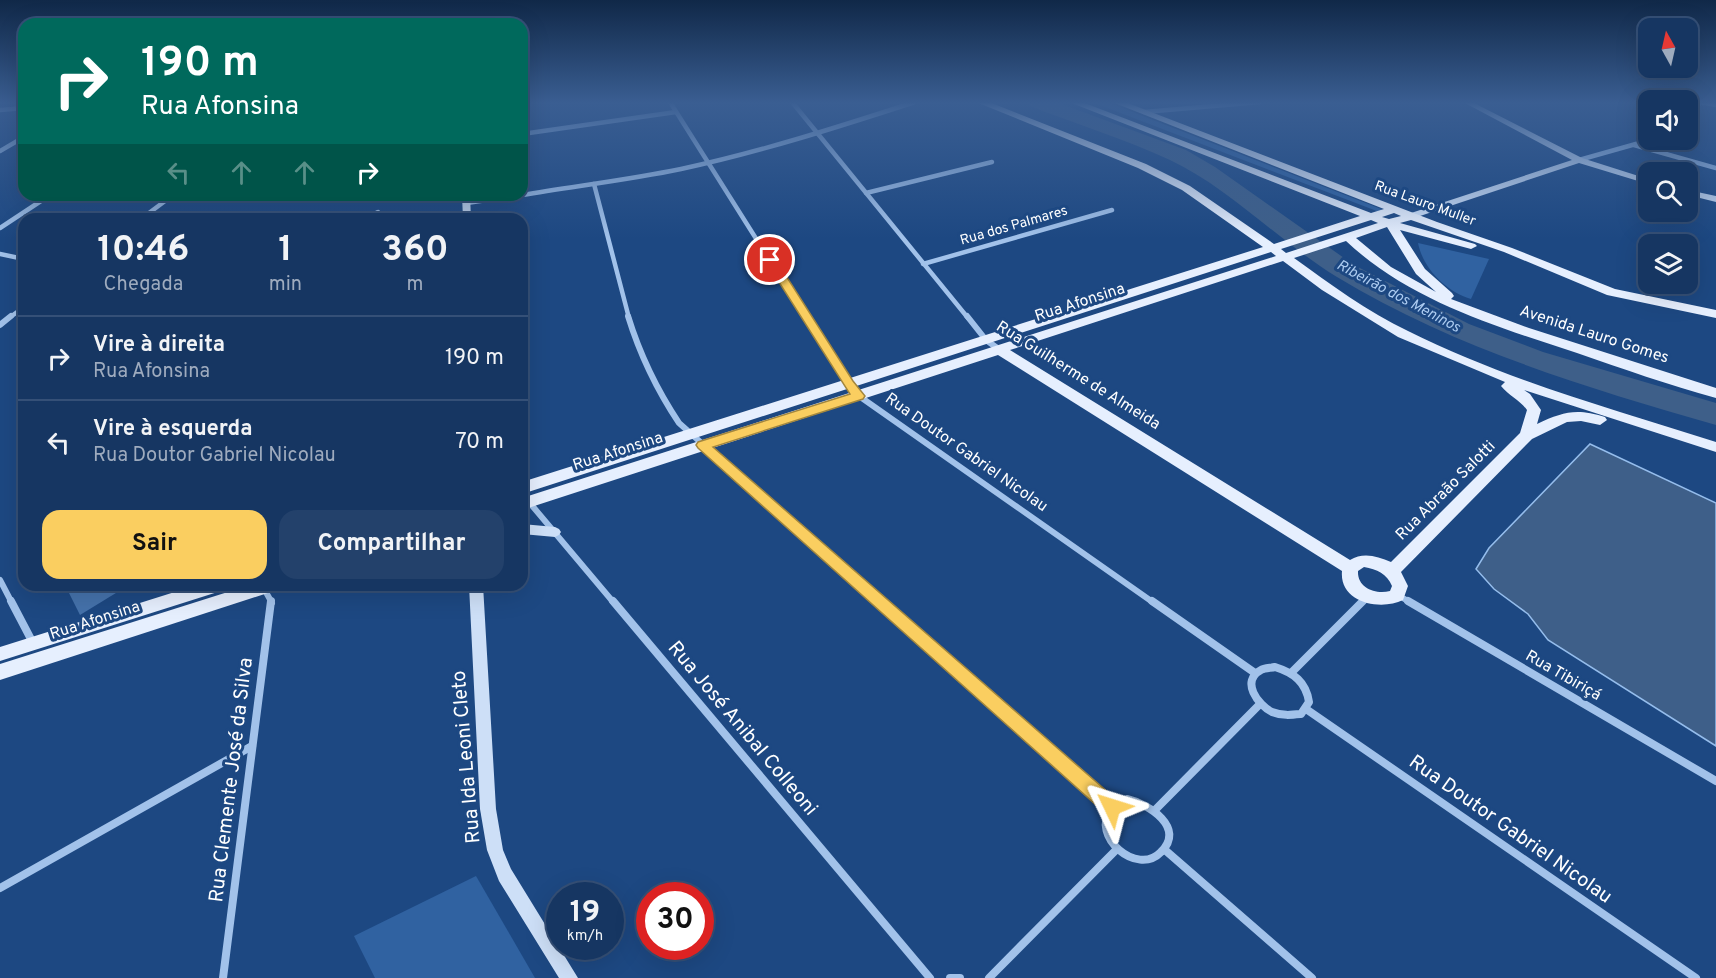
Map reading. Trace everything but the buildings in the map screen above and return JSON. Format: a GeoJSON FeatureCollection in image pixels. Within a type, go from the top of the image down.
{"type":"FeatureCollection","features":[{"type":"Feature","properties":{"kind":"main road"},"geometry":{"type":"LineString","coordinates":[[1096,148],[1142,166],[1215,206],[1271,249],[1284,251],[1377,320],[1402,334],[1478,368],[1585,406],[1716,447]]}},
{"type":"Feature","properties":{"kind":"main road","name":"Rua Lauro Muller"},"geometry":{"type":"LineString","coordinates":[[1195,148],[1391,224],[1498,253],[1641,300],[1716,314]]}},
{"type":"Feature","properties":{"kind":"main road","name":"Rua Lauro Muller"},"geometry":{"type":"LineString","coordinates":[[1232,148],[1411,216],[1508,250],[1589,284]]}},
{"type":"Feature","properties":{"kind":"main road","name":"Avenida Lauro Gomes"},"geometry":{"type":"LineString","coordinates":[[1315,193],[1336,208],[1346,232],[1367,254],[1396,275],[1462,309],[1716,393]]}},
{"type":"Feature","properties":{"kind":"main road","name":"Rua Afonsina"},"geometry":{"type":"LineString","coordinates":[[1284,251],[1297,254],[1332,243],[1346,232],[1394,209]]}},
{"type":"Feature","properties":{"kind":"main road","name":"Rua Afonsina"},"geometry":{"type":"LineString","coordinates":[[528,497],[703,445],[1000,350],[1284,251],[1320,234],[1391,224],[1411,216]]}},
{"type":"Feature","properties":{"kind":"main road","name":"Avenida Lauro Gomes"},"geometry":{"type":"LineString","coordinates":[[1391,224],[1420,271],[1462,309]]}},
{"type":"Feature","properties":{"kind":"main road","name":"Rua Afonsina"},"geometry":{"type":"LineString","coordinates":[[528,496],[689,435],[1271,249]]}},
{"type":"Feature","properties":{"kind":"main road","name":"Rua Guilherme de Almeida"},"geometry":{"type":"LineString","coordinates":[[1000,350],[1350,568]]}},
{"type":"Feature","properties":{"kind":"main road"},"geometry":{"type":"LineString","coordinates":[[1478,368],[1530,402],[1534,410],[1527,435]]}},
{"type":"Feature","properties":{"kind":"main road"},"geometry":{"type":"LineString","coordinates":[[1527,435],[1557,420],[1581,416],[1611,423],[1716,458]]}},
{"type":"Feature","properties":{"kind":"main road","name":"Rua Abraão Salotti"},"geometry":{"type":"LineString","coordinates":[[1392,571],[1527,435]]}},
{"type":"Feature","properties":{"kind":"main road"},"geometry":{"type":"LineString","coordinates":[[1360,561],[1368,561],[1392,571],[1400,586],[1397,595],[1387,600],[1367,596],[1353,586],[1350,580],[1350,568],[1360,561]]}},
{"type":"Feature","properties":{"kind":"main road","name":"Rua Afonsina"},"geometry":{"type":"LineString","coordinates":[[0,654],[199,591]]}},
{"type":"Feature","properties":{"kind":"main road","name":"Rua Afonsina"},"geometry":{"type":"LineString","coordinates":[[0,672],[250,591]]}},
{"type":"Feature","properties":{"kind":"street","name":"Rua Doutor Gabriel Nicolau"},"geometry":{"type":"LineString","coordinates":[[699,148],[848,384],[858,396],[1255,673]]}},
{"type":"Feature","properties":{"kind":"street"},"geometry":{"type":"LineString","coordinates":[[528,194],[594,184],[708,162],[762,148]]}},
{"type":"Feature","properties":{"kind":"street","name":"Rua Guilherme de Almeida"},"geometry":{"type":"LineString","coordinates":[[829,148],[986,340],[1000,350]]}},
{"type":"Feature","properties":{"kind":"street"},"geometry":{"type":"LineString","coordinates":[[1556,148],[1580,160],[1638,179]]}},
{"type":"Feature","properties":{"kind":"street","name":"Rua Afonsina"},"geometry":{"type":"LineString","coordinates":[[1411,216],[1624,148]]}},
{"type":"Feature","properties":{"kind":"street"},"geometry":{"type":"LineString","coordinates":[[1643,148],[1716,168]]}},
{"type":"Feature","properties":{"kind":"street"},"geometry":{"type":"LineString","coordinates":[[866,193],[992,162]]}},
{"type":"Feature","properties":{"kind":"street"},"geometry":{"type":"LineString","coordinates":[[594,184],[636,346],[660,394],[689,435],[1112,807]]}},
{"type":"Feature","properties":{"kind":"street"},"geometry":{"type":"LineString","coordinates":[[1698,195],[1716,199]]}},
{"type":"Feature","properties":{"kind":"street"},"geometry":{"type":"LineString","coordinates":[[23,213],[41,201]]}},
{"type":"Feature","properties":{"kind":"street"},"geometry":{"type":"LineString","coordinates":[[149,213],[165,201]]}},
{"type":"Feature","properties":{"kind":"street","name":"Rua dos Palmares"},"geometry":{"type":"LineString","coordinates":[[923,264],[1112,210]]}},
{"type":"Feature","properties":{"kind":"street"},"geometry":{"type":"LineString","coordinates":[[0,228],[18,216]]}},
{"type":"Feature","properties":{"kind":"street"},"geometry":{"type":"LineString","coordinates":[[0,254],[18,258]]}},
{"type":"Feature","properties":{"kind":"street"},"geometry":{"type":"LineString","coordinates":[[0,325],[18,312]]}},
{"type":"Feature","properties":{"kind":"street","name":"Rua José Anibal Colleoni"},"geometry":{"type":"LineString","coordinates":[[528,502],[930,978]]}},
{"type":"Feature","properties":{"kind":"street"},"geometry":{"type":"LineString","coordinates":[[528,530],[555,532]]}},
{"type":"Feature","properties":{"kind":"street"},"geometry":{"type":"LineString","coordinates":[[0,580],[33,644]]}},
{"type":"Feature","properties":{"kind":"street","name":"Rua Clemente José da Silva"},"geometry":{"type":"LineString","coordinates":[[224,978],[272,602],[267,591]]}},
{"type":"Feature","properties":{"kind":"street","name":"Rua Ida Leoni Cleto"},"geometry":{"type":"LineString","coordinates":[[476,591],[488,809],[495,850],[505,875],[569,978]]}},
{"type":"Feature","properties":{"kind":"street","name":"Rua Tibiriçá"},"geometry":{"type":"LineString","coordinates":[[1397,595],[1716,782]]}},
{"type":"Feature","properties":{"kind":"street"},"geometry":{"type":"LineString","coordinates":[[1291,673],[1367,596]]}},
{"type":"Feature","properties":{"kind":"street"},"geometry":{"type":"LineString","coordinates":[[1275,667],[1291,673],[1305,686],[1309,702],[1301,714],[1285,717],[1276,715],[1260,704],[1252,691],[1252,679],[1260,669],[1275,667]]}},
{"type":"Feature","properties":{"kind":"street"},"geometry":{"type":"LineString","coordinates":[[1156,809],[1260,704]]}},
{"type":"Feature","properties":{"kind":"street","name":"Rua Doutor Gabriel Nicolau"},"geometry":{"type":"LineString","coordinates":[[1306,709],[1696,978]]}},
{"type":"Feature","properties":{"kind":"street"},"geometry":{"type":"LineString","coordinates":[[0,888],[252,746]]}},
{"type":"Feature","properties":{"kind":"street"},"geometry":{"type":"LineString","coordinates":[[1127,799],[1137,800],[1156,809],[1167,825],[1168,842],[1165,850],[1148,860],[1137,860],[1117,849],[1106,832],[1105,823],[1112,807],[1127,799]]}},
{"type":"Feature","properties":{"kind":"street"},"geometry":{"type":"LineString","coordinates":[[989,978],[1117,849]]}},
{"type":"Feature","properties":{"kind":"street"},"geometry":{"type":"LineString","coordinates":[[1165,850],[1312,978]]}},
{"type":"Feature","properties":{"kind":"street"},"geometry":{"type":"LineString","coordinates":[[950,978],[960,978]]}},
{"type":"Feature","properties":{"kind":"shaded area"},"geometry":{"type":"Polygon","coordinates":[[[1211,148],[1224,148],[1381,209],[1382,213],[1211,148]]]}},
{"type":"Feature","properties":{"kind":"shaded area"},"geometry":{"type":"Polygon","coordinates":[[[1418,243],[1489,259],[1471,299],[1453,291],[1437,278],[1425,262],[1418,243]]]}},
{"type":"Feature","properties":{"kind":"shaded area"},"geometry":{"type":"Polygon","coordinates":[[[1590,444],[1716,503],[1716,746],[1548,640],[1528,614],[1494,589],[1476,569],[1489,548],[1590,444]]]}},
{"type":"Feature","properties":{"kind":"shaded area"},"geometry":{"type":"Polygon","coordinates":[[[476,876],[535,978],[375,978],[354,936],[476,876]]]}},
{"type":"Feature","properties":{"kind":"waterway","name":"Ribeirão dos Meninos"},"geometry":{"type":"LineString","coordinates":[[1158,148],[1178,155],[1207,172],[1345,271],[1459,330],[1533,359],[1716,414]]}},
{"type":"Feature","properties":{"kind":"route"},"geometry":{"type":"LineString","coordinates":[[770,260],[848,384],[858,396],[703,445],[1112,807]]}}]}
